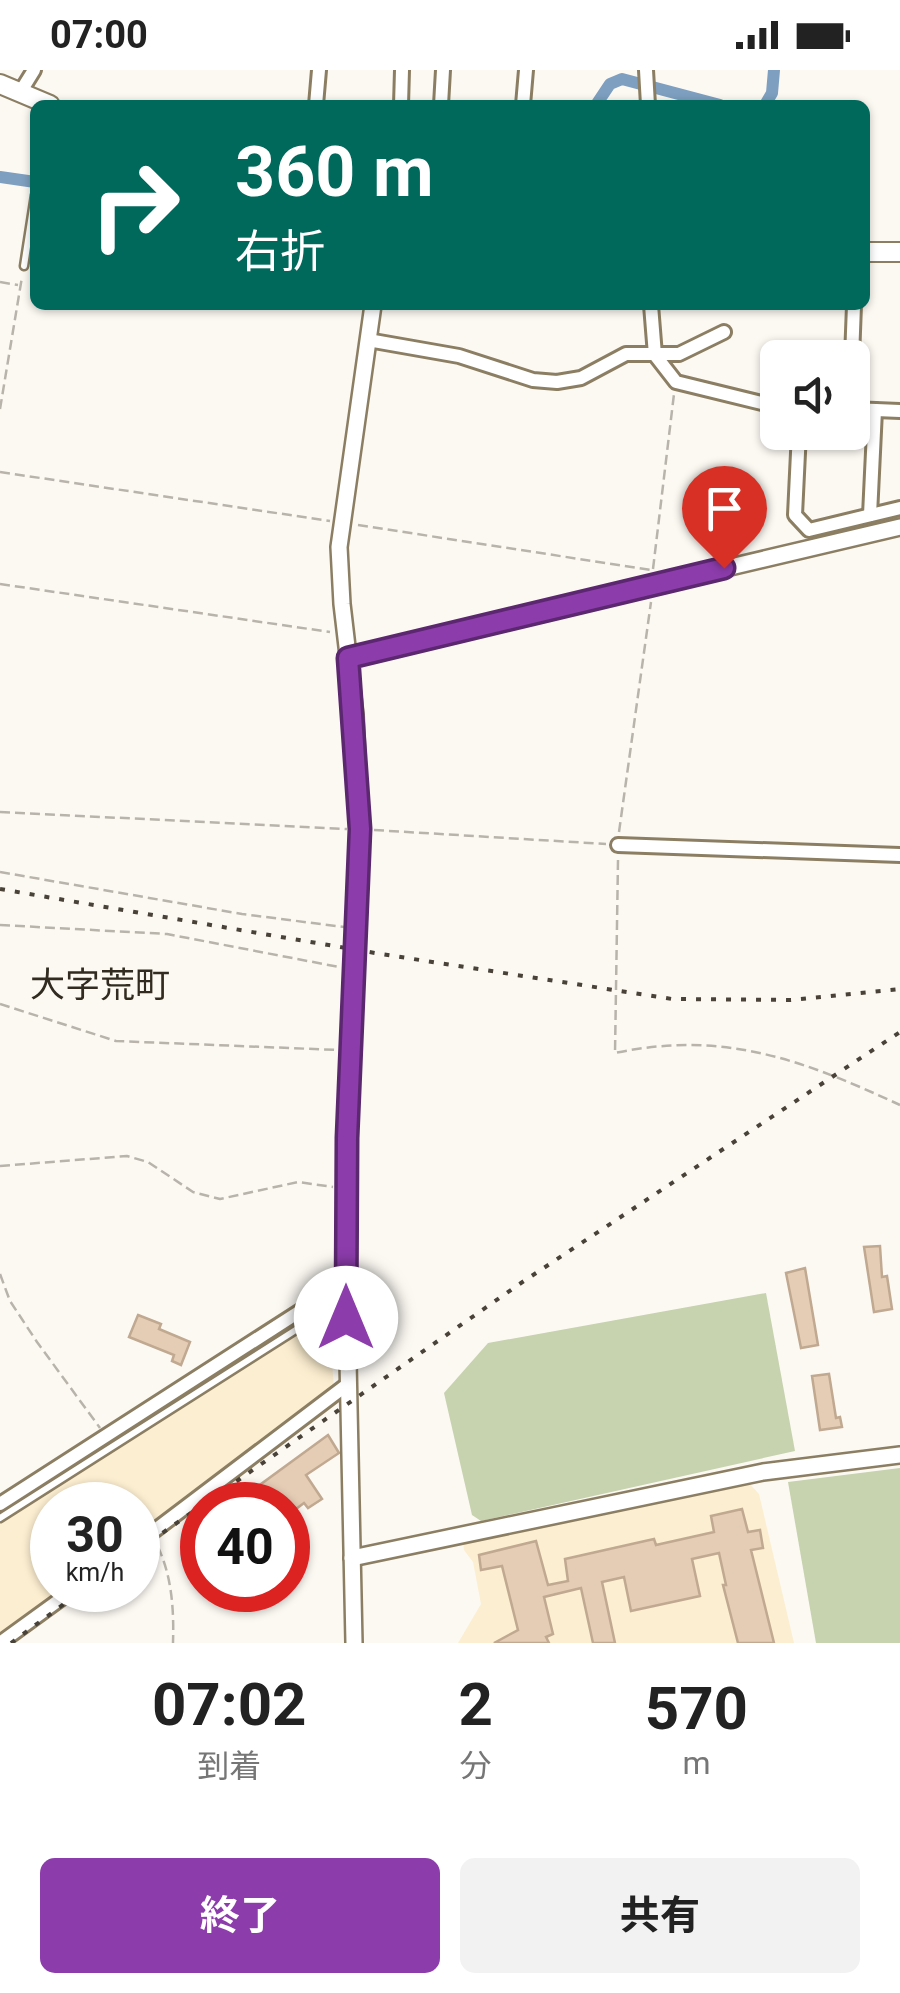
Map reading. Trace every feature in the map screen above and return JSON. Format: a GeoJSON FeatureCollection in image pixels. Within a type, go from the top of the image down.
{"type":"FeatureCollection","features":[{"type":"Feature","properties":{"kind":"main road"},"geometry":{"type":"LineString","coordinates":[[0,84],[40,100]]}},
{"type":"Feature","properties":{"kind":"main road"},"geometry":{"type":"LineString","coordinates":[[870,252],[900,252]]}},
{"type":"Feature","properties":{"kind":"street"},"geometry":{"type":"LineString","coordinates":[[21,91],[34,70]]}},
{"type":"Feature","properties":{"kind":"street"},"geometry":{"type":"LineString","coordinates":[[316,100],[319,70]]}},
{"type":"Feature","properties":{"kind":"street"},"geometry":{"type":"LineString","coordinates":[[401,100],[402,70]]}},
{"type":"Feature","properties":{"kind":"street"},"geometry":{"type":"LineString","coordinates":[[441,100],[443,70]]}},
{"type":"Feature","properties":{"kind":"street"},"geometry":{"type":"LineString","coordinates":[[523,100],[526,70]]}},
{"type":"Feature","properties":{"kind":"street"},"geometry":{"type":"LineString","coordinates":[[646,70],[648,100]]}},
{"type":"Feature","properties":{"kind":"street"},"geometry":{"type":"LineString","coordinates":[[346,1318],[360,829],[339,576],[340,523],[372,310]]}},
{"type":"Feature","properties":{"kind":"street"},"geometry":{"type":"LineString","coordinates":[[652,310],[656,355],[676,382],[760,403]]}},
{"type":"Feature","properties":{"kind":"street"},"geometry":{"type":"LineString","coordinates":[[853,340],[854,310]]}},
{"type":"Feature","properties":{"kind":"street"},"geometry":{"type":"LineString","coordinates":[[368,340],[459,356],[534,380],[557,382],[593,374],[626,354],[679,354],[724,332]]}},
{"type":"Feature","properties":{"kind":"street"},"geometry":{"type":"LineString","coordinates":[[870,410],[900,411]]}},
{"type":"Feature","properties":{"kind":"street"},"geometry":{"type":"LineString","coordinates":[[870,515],[874,410]]}},
{"type":"Feature","properties":{"kind":"street"},"geometry":{"type":"LineString","coordinates":[[798,450],[795,515],[809,530],[900,508]]}},
{"type":"Feature","properties":{"kind":"street"},"geometry":{"type":"LineString","coordinates":[[348,658],[900,527]]}},
{"type":"Feature","properties":{"kind":"street"},"geometry":{"type":"LineString","coordinates":[[618,845],[900,855]]}},
{"type":"Feature","properties":{"kind":"street"},"geometry":{"type":"LineString","coordinates":[[0,1504],[347,1289]]}},
{"type":"Feature","properties":{"kind":"street"},"geometry":{"type":"LineString","coordinates":[[348,1361],[354,1643]]}},
{"type":"Feature","properties":{"kind":"street"},"geometry":{"type":"LineString","coordinates":[[160,1526],[348,1384]]}},
{"type":"Feature","properties":{"kind":"street"},"geometry":{"type":"LineString","coordinates":[[352,1558],[763,1472],[900,1455]]}},
{"type":"Feature","properties":{"kind":"street"},"geometry":{"type":"LineString","coordinates":[[0,1643],[43,1612]]}},
{"type":"Feature","properties":{"kind":"lane"},"geometry":{"type":"LineString","coordinates":[[24,266],[30,227]]}},
{"type":"Feature","properties":{"kind":"lane"},"geometry":{"type":"LineString","coordinates":[[0,1518],[347,1289]]}},
{"type":"Feature","properties":{"kind":"path"},"geometry":{"type":"LineString","coordinates":[[0,409],[24,266]]}},
{"type":"Feature","properties":{"kind":"path"},"geometry":{"type":"LineString","coordinates":[[0,282],[21,285]]}},
{"type":"Feature","properties":{"kind":"path"},"geometry":{"type":"LineString","coordinates":[[0,472],[653,570],[676,382]]}},
{"type":"Feature","properties":{"kind":"path"},"geometry":{"type":"LineString","coordinates":[[0,584],[346,634]]}},
{"type":"Feature","properties":{"kind":"path"},"geometry":{"type":"LineString","coordinates":[[654,584],[618,845],[615,1053],[655,1045],[700,1044],[764,1052],[826,1070],[900,1105]]}},
{"type":"Feature","properties":{"kind":"path"},"geometry":{"type":"LineString","coordinates":[[0,812],[618,845]]}},
{"type":"Feature","properties":{"kind":"path"},"geometry":{"type":"LineString","coordinates":[[0,872],[242,914],[357,928]]}},
{"type":"Feature","properties":{"kind":"path"},"geometry":{"type":"LineString","coordinates":[[0,925],[167,934],[355,970]]}},
{"type":"Feature","properties":{"kind":"path"},"geometry":{"type":"LineString","coordinates":[[0,1004],[116,1041],[351,1050]]}},
{"type":"Feature","properties":{"kind":"path"},"geometry":{"type":"LineString","coordinates":[[0,1166],[127,1156],[148,1162],[193,1192],[220,1199],[298,1182],[334,1187]]}},
{"type":"Feature","properties":{"kind":"path"},"geometry":{"type":"LineString","coordinates":[[0,1274],[10,1300],[36,1342],[106,1438]]}},
{"type":"Feature","properties":{"kind":"path"},"geometry":{"type":"LineString","coordinates":[[160,1552],[174,1610],[173,1643]]}},
{"type":"Feature","properties":{"kind":"shaded area"},"geometry":{"type":"Polygon","coordinates":[[[328,1304],[334,1390],[210,1482],[180,1482],[180,1505],[160,1520],[160,1482],[43,1482],[328,1304]]]}},
{"type":"Feature","properties":{"kind":"shaded area"},"geometry":{"type":"Polygon","coordinates":[[[749,1483],[759,1494],[794,1643],[458,1643],[481,1604],[473,1562],[463,1543],[749,1483]]]}},
{"type":"Feature","properties":{"kind":"shaded area"},"geometry":{"type":"Polygon","coordinates":[[[30,1490],[33,1612],[0,1636],[0,1509],[30,1490]]]}},
{"type":"Feature","properties":{"kind":"green space"},"geometry":{"type":"Polygon","coordinates":[[[766,1293],[795,1451],[481,1521],[472,1515],[444,1393],[488,1343],[766,1293]]]}},
{"type":"Feature","properties":{"kind":"green space"},"geometry":{"type":"Polygon","coordinates":[[[900,1468],[900,1643],[816,1643],[788,1482],[900,1468]]]}},
{"type":"Feature","properties":{"kind":"building"},"geometry":{"type":"Polygon","coordinates":[[[880,1246],[882,1277],[887,1276],[892,1309],[874,1312],[864,1247],[880,1246]]]}},
{"type":"Feature","properties":{"kind":"building"},"geometry":{"type":"Polygon","coordinates":[[[805,1268],[818,1345],[801,1348],[786,1273],[805,1268]]]}},
{"type":"Feature","properties":{"kind":"building"},"geometry":{"type":"Polygon","coordinates":[[[138,1315],[190,1342],[181,1365],[172,1361],[174,1355],[129,1337],[138,1315]]]}},
{"type":"Feature","properties":{"kind":"building"},"geometry":{"type":"Polygon","coordinates":[[[829,1374],[836,1418],[840,1417],[842,1427],[820,1430],[812,1376],[829,1374]]]}},
{"type":"Feature","properties":{"kind":"building"},"geometry":{"type":"Polygon","coordinates":[[[328,1435],[339,1453],[306,1475],[322,1499],[310,1507],[310,1482],[264,1482],[328,1435]]]}},
{"type":"Feature","properties":{"kind":"building"},"geometry":{"type":"Polygon","coordinates":[[[742,1509],[748,1532],[760,1530],[763,1548],[751,1550],[774,1643],[738,1643],[719,1553],[692,1559],[700,1596],[631,1611],[624,1577],[602,1582],[615,1643],[593,1643],[581,1588],[544,1597],[553,1634],[546,1637],[549,1643],[494,1643],[518,1630],[502,1566],[481,1570],[479,1555],[536,1541],[548,1585],[568,1581],[565,1559],[654,1539],[656,1545],[714,1532],[711,1516],[742,1509]]]}},
{"type":"Feature","properties":{"kind":"waterway"},"geometry":{"type":"LineString","coordinates":[[768,100],[774,70]]}},
{"type":"Feature","properties":{"kind":"waterway"},"geometry":{"type":"LineString","coordinates":[[599,100],[610,84],[622,79],[701,100]]}},
{"type":"Feature","properties":{"kind":"waterway"},"geometry":{"type":"LineString","coordinates":[[0,177],[30,181]]}},
{"type":"Feature","properties":{"kind":"tunnel"},"geometry":{"type":"LineString","coordinates":[[346,1318],[348,1361]]}},
{"type":"Feature","properties":{"kind":"railway"},"geometry":{"type":"LineString","coordinates":[[0,889],[672,999],[791,1000],[900,989]]}},
{"type":"Feature","properties":{"kind":"railway"},"geometry":{"type":"LineString","coordinates":[[160,1535],[521,1283],[900,1032]]}},
{"type":"Feature","properties":{"kind":"railway"},"geometry":{"type":"LineString","coordinates":[[11,1643],[53,1612]]}},
{"type":"Feature","properties":{"kind":"district","name":"大字荒町"},"geometry":{"type":"Point","coordinates":[100,985]}},
{"type":"Feature","properties":{"kind":"route"},"geometry":{"type":"LineString","coordinates":[[346,1318],[347,1138],[360,829],[348,658],[724,568]]}}]}
